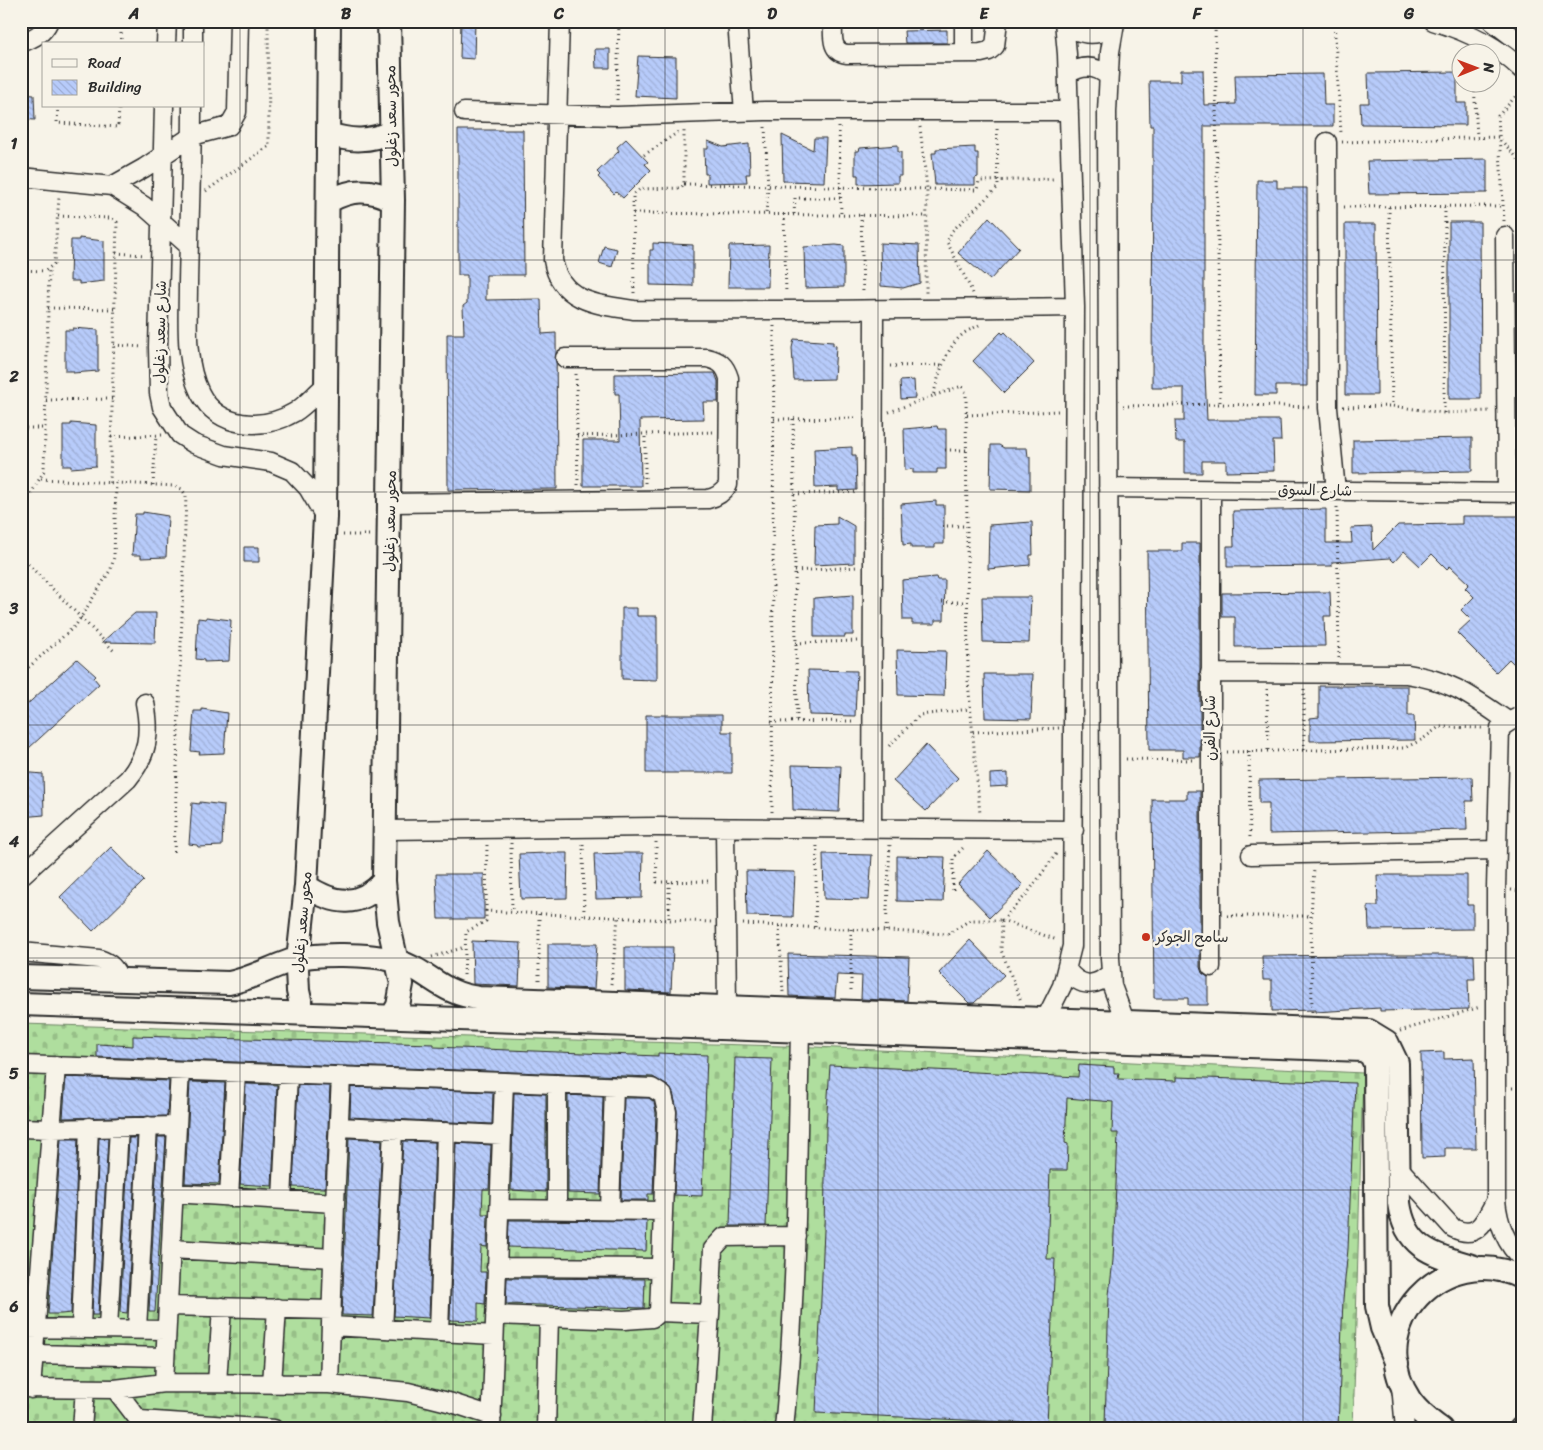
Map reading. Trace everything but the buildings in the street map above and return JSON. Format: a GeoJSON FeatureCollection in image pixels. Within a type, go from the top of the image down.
{"type":"FeatureCollection","features":[{"type":"Feature","properties":{"kind":"main road","name":"محور سعد زغلول"},"geometry":{"type":"LineString","coordinates":[[303,1013],[298,991],[299,958],[306,886],[325,526],[329,21]]}},
{"type":"Feature","properties":{"kind":"main road","name":"محور سعد زغلول"},"geometry":{"type":"LineString","coordinates":[[389,21],[393,200],[384,881],[388,922],[402,963],[402,989],[398,1006],[392,1016]]}},
{"type":"Feature","properties":{"kind":"main road"},"geometry":{"type":"LineString","coordinates":[[329,134],[354,140],[367,140],[391,132]]}},
{"type":"Feature","properties":{"kind":"main road"},"geometry":{"type":"LineString","coordinates":[[329,201],[354,191],[374,192],[393,200]]}},
{"type":"Feature","properties":{"kind":"main road"},"geometry":{"type":"LineString","coordinates":[[306,886],[330,899],[345,902],[360,899],[374,892],[384,881]]}},
{"type":"Feature","properties":{"kind":"main road"},"geometry":{"type":"LineString","coordinates":[[21,977],[229,983],[250,978],[299,958],[374,956],[402,963],[446,990],[464,996],[1362,1029],[1381,1036],[1392,1048],[1397,1063],[1400,1213],[1414,1240],[1429,1253],[1478,1268]]}},
{"type":"Feature","properties":{"kind":"main road"},"geometry":{"type":"LineString","coordinates":[[21,1004],[1358,1049],[1367,1052],[1375,1064],[1377,1306],[1382,1328],[1410,1400],[1424,1416],[1441,1429]]}},
{"type":"Feature","properties":{"kind":"main road"},"geometry":{"type":"LineString","coordinates":[[1399,1373],[1396,1345],[1401,1324],[1415,1300],[1424,1290],[1442,1277],[1459,1270],[1478,1268],[1520,1271]]}},
{"type":"Feature","properties":{"kind":"street"},"geometry":{"type":"LineString","coordinates":[[21,43],[37,37],[46,28],[49,21]]}},
{"type":"Feature","properties":{"kind":"street"},"geometry":{"type":"LineString","coordinates":[[166,42],[167,21]]}},
{"type":"Feature","properties":{"kind":"street"},"geometry":{"type":"LineString","coordinates":[[193,21],[193,42]]}},
{"type":"Feature","properties":{"kind":"street"},"geometry":{"type":"LineString","coordinates":[[112,186],[192,136],[224,129],[236,117],[239,21]]}},
{"type":"Feature","properties":{"kind":"street"},"geometry":{"type":"LineString","coordinates":[[560,21],[553,260],[555,272],[561,283],[584,300],[600,306],[634,310],[869,311],[926,308],[1075,307]]}},
{"type":"Feature","properties":{"kind":"street"},"geometry":{"type":"LineString","coordinates":[[737,21],[744,112]]}},
{"type":"Feature","properties":{"kind":"street"},"geometry":{"type":"LineString","coordinates":[[833,21],[834,42],[840,53],[981,53],[989,51],[995,46],[998,21]]}},
{"type":"Feature","properties":{"kind":"street"},"geometry":{"type":"LineString","coordinates":[[964,21],[964,53]]}},
{"type":"Feature","properties":{"kind":"street"},"geometry":{"type":"LineString","coordinates":[[1064,21],[1078,32],[1086,34],[1102,32],[1116,22]]}},
{"type":"Feature","properties":{"kind":"street"},"geometry":{"type":"LineString","coordinates":[[1037,1018],[1068,971],[1072,946],[1075,307],[1068,74],[1064,21]]}},
{"type":"Feature","properties":{"kind":"street"},"geometry":{"type":"LineString","coordinates":[[1433,21],[1470,34],[1495,48],[1522,70]]}},
{"type":"Feature","properties":{"kind":"street"},"geometry":{"type":"LineString","coordinates":[[1492,21],[1522,44]]}},
{"type":"Feature","properties":{"kind":"street"},"geometry":{"type":"LineString","coordinates":[[1116,22],[1108,76],[1108,759],[1110,973],[1115,998],[1125,1021]]}},
{"type":"Feature","properties":{"kind":"street"},"geometry":{"type":"LineString","coordinates":[[1068,74],[1088,67],[1096,68],[1108,76]]}},
{"type":"Feature","properties":{"kind":"street","name":"شارع سعد زغلول"},"geometry":{"type":"LineString","coordinates":[[164,108],[162,256],[158,347],[162,407],[180,435],[212,452],[234,458],[271,462],[292,471],[308,488],[325,526]]}},
{"type":"Feature","properties":{"kind":"street","name":"شارع سعد زغلول"},"geometry":{"type":"LineString","coordinates":[[192,108],[189,352],[200,394],[217,413],[233,423],[256,424],[278,420],[295,412],[326,385]]}},
{"type":"Feature","properties":{"kind":"street"},"geometry":{"type":"LineString","coordinates":[[464,112],[617,116],[684,121],[764,111],[1069,111]]}},
{"type":"Feature","properties":{"kind":"street"},"geometry":{"type":"LineString","coordinates":[[1334,142],[1327,207],[1328,408],[1336,491]]}},
{"type":"Feature","properties":{"kind":"street"},"geometry":{"type":"LineString","coordinates":[[21,177],[60,179],[112,186],[134,198],[189,246]]}},
{"type":"Feature","properties":{"kind":"street"},"geometry":{"type":"LineString","coordinates":[[1505,236],[1506,411],[1514,492]]}},
{"type":"Feature","properties":{"kind":"street"},"geometry":{"type":"LineString","coordinates":[[869,311],[874,366],[872,829]]}},
{"type":"Feature","properties":{"kind":"street"},"geometry":{"type":"LineString","coordinates":[[390,503],[708,499],[720,495],[728,485],[729,378],[726,368],[719,361],[707,358],[570,358]]}},
{"type":"Feature","properties":{"kind":"street","name":"شارع السوق"},"geometry":{"type":"LineString","coordinates":[[1108,488],[1514,492]]}},
{"type":"Feature","properties":{"kind":"street","name":"شارع الفرن"},"geometry":{"type":"LineString","coordinates":[[1211,490],[1211,967]]}},
{"type":"Feature","properties":{"kind":"street"},"geometry":{"type":"LineString","coordinates":[[1210,673],[1407,674],[1435,679],[1456,687],[1510,722],[1497,850],[1495,1003],[1496,1200],[1501,1229],[1520,1271]]}},
{"type":"Feature","properties":{"kind":"street"},"geometry":{"type":"LineString","coordinates":[[21,876],[128,779],[141,763],[149,723],[145,703]]}},
{"type":"Feature","properties":{"kind":"street"},"geometry":{"type":"LineString","coordinates":[[385,830],[656,826],[1074,830]]}},
{"type":"Feature","properties":{"kind":"street"},"geometry":{"type":"LineString","coordinates":[[725,828],[727,1007]]}},
{"type":"Feature","properties":{"kind":"street"},"geometry":{"type":"LineString","coordinates":[[1250,854],[1497,850]]}},
{"type":"Feature","properties":{"kind":"street"},"geometry":{"type":"LineString","coordinates":[[21,952],[99,959],[110,963],[116,968],[120,980]]}},
{"type":"Feature","properties":{"kind":"street"},"geometry":{"type":"LineString","coordinates":[[1068,971],[1073,978],[1088,984],[1104,980],[1110,973]]}},
{"type":"Feature","properties":{"kind":"street"},"geometry":{"type":"LineString","coordinates":[[784,1429],[792,1328],[796,1236],[800,1030]]}},
{"type":"Feature","properties":{"kind":"street"},"geometry":{"type":"LineString","coordinates":[[21,1065],[652,1088],[663,1094],[667,1112],[659,1312]]}},
{"type":"Feature","properties":{"kind":"street"},"geometry":{"type":"LineString","coordinates":[[56,1066],[52,1129],[28,1328],[34,1354],[26,1389],[116,1389],[164,1383],[329,1384],[408,1392],[452,1403],[491,1422],[504,1082]]}},
{"type":"Feature","properties":{"kind":"street"},"geometry":{"type":"LineString","coordinates":[[164,1383],[180,1071]]}},
{"type":"Feature","properties":{"kind":"street"},"geometry":{"type":"LineString","coordinates":[[229,1197],[236,1073]]}},
{"type":"Feature","properties":{"kind":"street"},"geometry":{"type":"LineString","coordinates":[[282,1200],[288,1075]]}},
{"type":"Feature","properties":{"kind":"street"},"geometry":{"type":"LineString","coordinates":[[329,1384],[341,1077]]}},
{"type":"Feature","properties":{"kind":"street"},"geometry":{"type":"LineString","coordinates":[[556,1084],[557,1210]]}},
{"type":"Feature","properties":{"kind":"street"},"geometry":{"type":"LineString","coordinates":[[610,1210],[614,1086]]}},
{"type":"Feature","properties":{"kind":"street"},"geometry":{"type":"LineString","coordinates":[[137,1329],[148,1126]]}},
{"type":"Feature","properties":{"kind":"street"},"geometry":{"type":"LineString","coordinates":[[21,1128],[177,1126]]}},
{"type":"Feature","properties":{"kind":"street"},"geometry":{"type":"LineString","coordinates":[[108,1328],[118,1127]]}},
{"type":"Feature","properties":{"kind":"street"},"geometry":{"type":"LineString","coordinates":[[339,1127],[502,1135]]}},
{"type":"Feature","properties":{"kind":"street"},"geometry":{"type":"LineString","coordinates":[[81,1327],[89,1128]]}},
{"type":"Feature","properties":{"kind":"street"},"geometry":{"type":"LineString","coordinates":[[383,1329],[393,1130]]}},
{"type":"Feature","properties":{"kind":"street"},"geometry":{"type":"LineString","coordinates":[[439,1332],[446,1132]]}},
{"type":"Feature","properties":{"kind":"street"},"geometry":{"type":"LineString","coordinates":[[1398,1167],[1453,1228],[1460,1232],[1475,1231],[1482,1226],[1496,1200]]}},
{"type":"Feature","properties":{"kind":"street"},"geometry":{"type":"LineString","coordinates":[[173,1193],[335,1203]]}},
{"type":"Feature","properties":{"kind":"street"},"geometry":{"type":"LineString","coordinates":[[499,1209],[663,1211]]}},
{"type":"Feature","properties":{"kind":"street"},"geometry":{"type":"LineString","coordinates":[[702,1429],[713,1249],[717,1242],[724,1237],[796,1236]]}},
{"type":"Feature","properties":{"kind":"street"},"geometry":{"type":"LineString","coordinates":[[171,1249],[334,1258]]}},
{"type":"Feature","properties":{"kind":"street"},"geometry":{"type":"LineString","coordinates":[[496,1267],[661,1268]]}},
{"type":"Feature","properties":{"kind":"street"},"geometry":{"type":"LineString","coordinates":[[168,1306],[277,1308],[383,1329],[494,1335]]}},
{"type":"Feature","properties":{"kind":"street"},"geometry":{"type":"LineString","coordinates":[[217,1383],[222,1307]]}},
{"type":"Feature","properties":{"kind":"street"},"geometry":{"type":"LineString","coordinates":[[272,1384],[277,1308]]}},
{"type":"Feature","properties":{"kind":"street"},"geometry":{"type":"LineString","coordinates":[[495,1315],[624,1320],[652,1318],[659,1312],[710,1314]]}},
{"type":"Feature","properties":{"kind":"street"},"geometry":{"type":"LineString","coordinates":[[546,1429],[549,1317]]}},
{"type":"Feature","properties":{"kind":"street"},"geometry":{"type":"LineString","coordinates":[[28,1328],[81,1327],[166,1330]]}},
{"type":"Feature","properties":{"kind":"street"},"geometry":{"type":"LineString","coordinates":[[34,1354],[165,1357]]}},
{"type":"Feature","properties":{"kind":"street"},"geometry":{"type":"LineString","coordinates":[[1399,1373],[1405,1429]]}},
{"type":"Feature","properties":{"kind":"street"},"geometry":{"type":"LineString","coordinates":[[82,1429],[85,1389]]}},
{"type":"Feature","properties":{"kind":"street"},"geometry":{"type":"LineString","coordinates":[[116,1389],[142,1424],[274,1429]]}},
{"type":"Feature","properties":{"kind":"path"},"geometry":{"type":"LineString","coordinates":[[121,42],[122,21]]}},
{"type":"Feature","properties":{"kind":"path"},"geometry":{"type":"LineString","coordinates":[[617,116],[619,21]]}},
{"type":"Feature","properties":{"kind":"path"},"geometry":{"type":"LineString","coordinates":[[1215,21],[1220,404]]}},
{"type":"Feature","properties":{"kind":"path"},"geometry":{"type":"LineString","coordinates":[[1334,21],[1334,142],[1498,137],[1522,163]]}},
{"type":"Feature","properties":{"kind":"path"},"geometry":{"type":"LineString","coordinates":[[1505,236],[1498,116],[1522,89]]}},
{"type":"Feature","properties":{"kind":"path"},"geometry":{"type":"LineString","coordinates":[[1475,92],[1477,137]]}},
{"type":"Feature","properties":{"kind":"path"},"geometry":{"type":"LineString","coordinates":[[58,108],[58,123],[118,127],[119,108]]}},
{"type":"Feature","properties":{"kind":"path"},"geometry":{"type":"LineString","coordinates":[[764,111],[768,187],[766,214]]}},
{"type":"Feature","properties":{"kind":"path"},"geometry":{"type":"LineString","coordinates":[[918,111],[927,188],[926,308]]}},
{"type":"Feature","properties":{"kind":"path"},"geometry":{"type":"LineString","coordinates":[[980,308],[947,242],[952,231],[995,192],[998,187],[997,111]]}},
{"type":"Feature","properties":{"kind":"path"},"geometry":{"type":"LineString","coordinates":[[839,112],[841,215]]}},
{"type":"Feature","properties":{"kind":"path"},"geometry":{"type":"LineString","coordinates":[[644,155],[684,121]]}},
{"type":"Feature","properties":{"kind":"path"},"geometry":{"type":"LineString","coordinates":[[634,310],[633,195],[635,191],[682,188],[684,184],[684,121]]}},
{"type":"Feature","properties":{"kind":"path"},"geometry":{"type":"LineString","coordinates":[[684,184],[977,190],[979,182],[999,179],[1070,178]]}},
{"type":"Feature","properties":{"kind":"path"},"geometry":{"type":"LineString","coordinates":[[21,511],[44,471],[48,269],[55,260],[60,179]]}},
{"type":"Feature","properties":{"kind":"path"},"geometry":{"type":"LineString","coordinates":[[794,214],[794,198],[841,198]]}},
{"type":"Feature","properties":{"kind":"path"},"geometry":{"type":"LineString","coordinates":[[1444,413],[1445,206]]}},
{"type":"Feature","properties":{"kind":"path"},"geometry":{"type":"LineString","coordinates":[[1327,207],[1503,206]]}},
{"type":"Feature","properties":{"kind":"path"},"geometry":{"type":"LineString","coordinates":[[1389,207],[1392,406]]}},
{"type":"Feature","properties":{"kind":"path"},"geometry":{"type":"LineString","coordinates":[[633,213],[928,216]]}},
{"type":"Feature","properties":{"kind":"path"},"geometry":{"type":"LineString","coordinates":[[772,827],[771,722],[774,419],[784,214]]}},
{"type":"Feature","properties":{"kind":"path"},"geometry":{"type":"LineString","coordinates":[[861,215],[869,311]]}},
{"type":"Feature","properties":{"kind":"path"},"geometry":{"type":"LineString","coordinates":[[58,216],[114,218],[117,222],[110,483]]}},
{"type":"Feature","properties":{"kind":"path"},"geometry":{"type":"LineString","coordinates":[[116,253],[162,256]]}},
{"type":"Feature","properties":{"kind":"path"},"geometry":{"type":"LineString","coordinates":[[21,270],[48,269]]}},
{"type":"Feature","properties":{"kind":"path"},"geometry":{"type":"LineString","coordinates":[[48,308],[115,309]]}},
{"type":"Feature","properties":{"kind":"path"},"geometry":{"type":"LineString","coordinates":[[933,396],[942,365],[961,335],[1011,308]]}},
{"type":"Feature","properties":{"kind":"path"},"geometry":{"type":"LineString","coordinates":[[114,346],[158,347]]}},
{"type":"Feature","properties":{"kind":"path"},"geometry":{"type":"LineString","coordinates":[[570,358],[577,436],[578,500]]}},
{"type":"Feature","properties":{"kind":"path"},"geometry":{"type":"LineString","coordinates":[[874,366],[942,365]]}},
{"type":"Feature","properties":{"kind":"path"},"geometry":{"type":"LineString","coordinates":[[774,419],[874,417],[962,386],[966,393],[967,602],[970,709],[981,829],[953,858],[953,890]]}},
{"type":"Feature","properties":{"kind":"path"},"geometry":{"type":"LineString","coordinates":[[46,400],[112,399]]}},
{"type":"Feature","properties":{"kind":"path"},"geometry":{"type":"LineString","coordinates":[[1108,406],[1220,404],[1328,408],[1392,406],[1444,413],[1506,411]]}},
{"type":"Feature","properties":{"kind":"path"},"geometry":{"type":"LineString","coordinates":[[967,415],[1075,410]]}},
{"type":"Feature","properties":{"kind":"path"},"geometry":{"type":"LineString","coordinates":[[793,419],[797,722]]}},
{"type":"Feature","properties":{"kind":"path"},"geometry":{"type":"LineString","coordinates":[[21,428],[46,428]]}},
{"type":"Feature","properties":{"kind":"path"},"geometry":{"type":"LineString","coordinates":[[577,436],[728,431]]}},
{"type":"Feature","properties":{"kind":"path"},"geometry":{"type":"LineString","coordinates":[[645,500],[646,434]]}},
{"type":"Feature","properties":{"kind":"path"},"geometry":{"type":"LineString","coordinates":[[153,485],[156,435]]}},
{"type":"Feature","properties":{"kind":"path"},"geometry":{"type":"LineString","coordinates":[[112,437],[180,435]]}},
{"type":"Feature","properties":{"kind":"path"},"geometry":{"type":"LineString","coordinates":[[945,450],[967,450]]}},
{"type":"Feature","properties":{"kind":"path"},"geometry":{"type":"LineString","coordinates":[[41,479],[178,487],[186,496],[174,855]]}},
{"type":"Feature","properties":{"kind":"path"},"geometry":{"type":"LineString","coordinates":[[21,674],[81,618],[111,569],[114,557],[116,483]]}},
{"type":"Feature","properties":{"kind":"path"},"geometry":{"type":"LineString","coordinates":[[1336,491],[1340,674]]}},
{"type":"Feature","properties":{"kind":"path"},"geometry":{"type":"LineString","coordinates":[[794,494],[873,492]]}},
{"type":"Feature","properties":{"kind":"path"},"geometry":{"type":"LineString","coordinates":[[325,526],[390,536]]}},
{"type":"Feature","properties":{"kind":"path"},"geometry":{"type":"LineString","coordinates":[[942,526],[967,526]]}},
{"type":"Feature","properties":{"kind":"path"},"geometry":{"type":"LineString","coordinates":[[21,557],[115,652]]}},
{"type":"Feature","properties":{"kind":"path"},"geometry":{"type":"LineString","coordinates":[[795,571],[873,566]]}},
{"type":"Feature","properties":{"kind":"path"},"geometry":{"type":"LineString","coordinates":[[942,602],[967,602]]}},
{"type":"Feature","properties":{"kind":"path"},"geometry":{"type":"LineString","coordinates":[[796,643],[872,641]]}},
{"type":"Feature","properties":{"kind":"path"},"geometry":{"type":"LineString","coordinates":[[1266,673],[1268,751]]}},
{"type":"Feature","properties":{"kind":"path"},"geometry":{"type":"LineString","coordinates":[[1304,674],[1304,750]]}},
{"type":"Feature","properties":{"kind":"path"},"geometry":{"type":"LineString","coordinates":[[872,764],[920,714],[970,709]]}},
{"type":"Feature","properties":{"kind":"path"},"geometry":{"type":"LineString","coordinates":[[771,722],[872,720]]}},
{"type":"Feature","properties":{"kind":"path"},"geometry":{"type":"LineString","coordinates":[[1108,759],[1210,756],[1249,751],[1405,748],[1423,739],[1439,727],[1510,722]]}},
{"type":"Feature","properties":{"kind":"path"},"geometry":{"type":"LineString","coordinates":[[973,732],[1074,727]]}},
{"type":"Feature","properties":{"kind":"path"},"geometry":{"type":"LineString","coordinates":[[1249,751],[1250,854]]}},
{"type":"Feature","properties":{"kind":"path"},"geometry":{"type":"LineString","coordinates":[[656,826],[657,882],[725,881]]}},
{"type":"Feature","properties":{"kind":"path"},"geometry":{"type":"LineString","coordinates":[[511,827],[512,912]]}},
{"type":"Feature","properties":{"kind":"path"},"geometry":{"type":"LineString","coordinates":[[583,827],[584,916]]}},
{"type":"Feature","properties":{"kind":"path"},"geometry":{"type":"LineString","coordinates":[[464,996],[464,947],[466,932],[486,921],[487,828]]}},
{"type":"Feature","properties":{"kind":"path"},"geometry":{"type":"LineString","coordinates":[[815,927],[818,828]]}},
{"type":"Feature","properties":{"kind":"path"},"geometry":{"type":"LineString","coordinates":[[886,931],[891,829]]}},
{"type":"Feature","properties":{"kind":"path"},"geometry":{"type":"LineString","coordinates":[[1037,1018],[1001,950],[1002,920],[1027,894],[1074,830]]}},
{"type":"Feature","properties":{"kind":"path"},"geometry":{"type":"LineString","coordinates":[[1312,1028],[1311,916],[1315,853]]}},
{"type":"Feature","properties":{"kind":"path"},"geometry":{"type":"LineString","coordinates":[[669,882],[669,920]]}},
{"type":"Feature","properties":{"kind":"path"},"geometry":{"type":"LineString","coordinates":[[486,911],[948,934],[970,920],[1002,920],[1072,946]]}},
{"type":"Feature","properties":{"kind":"path"},"geometry":{"type":"LineString","coordinates":[[538,914],[539,1000]]}},
{"type":"Feature","properties":{"kind":"path"},"geometry":{"type":"LineString","coordinates":[[1211,916],[1311,916]]}},
{"type":"Feature","properties":{"kind":"path"},"geometry":{"type":"LineString","coordinates":[[610,1002],[618,918]]}},
{"type":"Feature","properties":{"kind":"path"},"geometry":{"type":"LineString","coordinates":[[779,926],[784,1009]]}},
{"type":"Feature","properties":{"kind":"path"},"geometry":{"type":"LineString","coordinates":[[851,929],[851,1011]]}},
{"type":"Feature","properties":{"kind":"path"},"geometry":{"type":"LineString","coordinates":[[402,963],[464,947]]}},
{"type":"Feature","properties":{"kind":"path"},"geometry":{"type":"LineString","coordinates":[[1381,1036],[1495,1003]]}},
{"type":"Feature","properties":{"kind":"green space"},"geometry":{"type":"Polygon","coordinates":[[[21,1024],[815,1047],[1363,1073],[1353,1429],[21,1429],[21,1024]]]}},
{"type":"Feature","properties":{"kind":"place","name":"سامح الجوكر"},"geometry":{"type":"Point","coordinates":[1146,937]}}]}
